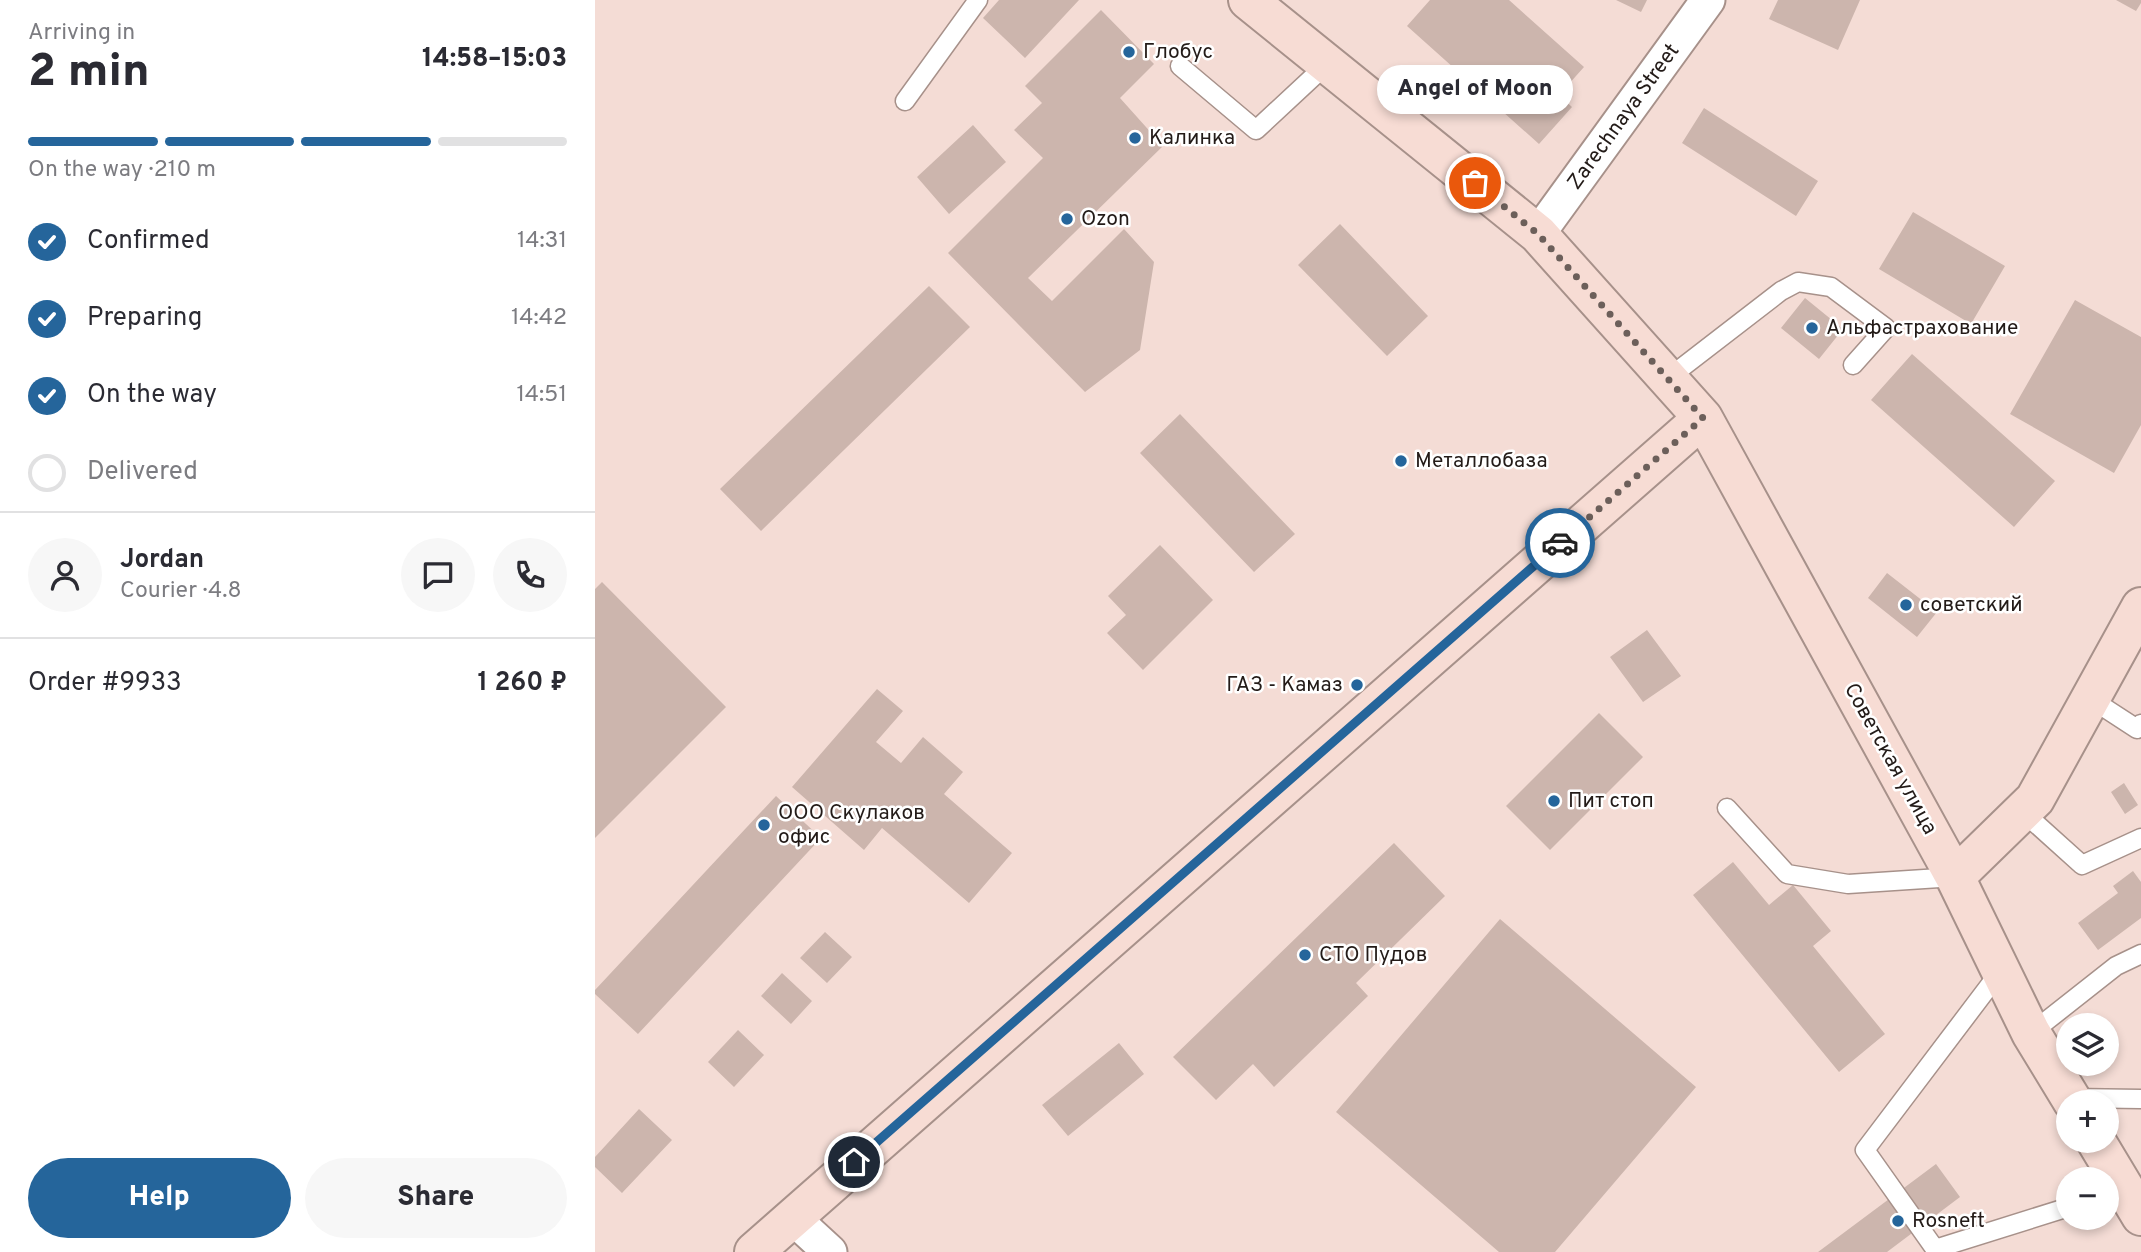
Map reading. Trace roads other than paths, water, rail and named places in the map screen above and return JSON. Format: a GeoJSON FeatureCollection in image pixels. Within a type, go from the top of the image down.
{"type":"FeatureCollection","features":[{"type":"Feature","properties":{"kind":"main road","name":"Советская улица"},"geometry":{"type":"LineString","coordinates":[[1248,0],[1538,234],[1703,418],[1955,877],[2031,1032],[2066,1090]]}},
{"type":"Feature","properties":{"kind":"main road"},"geometry":{"type":"LineString","coordinates":[[754,1252],[1703,418]]}},
{"type":"Feature","properties":{"kind":"main road"},"geometry":{"type":"LineString","coordinates":[[1955,877],[2035,799],[2141,607]]}},
{"type":"Feature","properties":{"kind":"main road"},"geometry":{"type":"LineString","coordinates":[[2102,1153],[2124,1200]]}},
{"type":"Feature","properties":{"kind":"street","name":"Zarechnaya Street"},"geometry":{"type":"LineString","coordinates":[[1538,234],[1708,0]]}},
{"type":"Feature","properties":{"kind":"street"},"geometry":{"type":"LineString","coordinates":[[792,1217],[830,1252]]}},
{"type":"Feature","properties":{"kind":"lane"},"geometry":{"type":"LineString","coordinates":[[905,101],[978,0]]}},
{"type":"Feature","properties":{"kind":"lane"},"geometry":{"type":"LineString","coordinates":[[1180,66],[1256,130],[1327,64]]}},
{"type":"Feature","properties":{"kind":"lane"},"geometry":{"type":"LineString","coordinates":[[1667,379],[1781,291],[1798,282],[1831,287],[1886,328],[1853,365]]}},
{"type":"Feature","properties":{"kind":"lane"},"geometry":{"type":"LineString","coordinates":[[2091,699],[2137,729],[2141,724]]}},
{"type":"Feature","properties":{"kind":"lane"},"geometry":{"type":"LineString","coordinates":[[1727,808],[1787,874],[1848,884],[1955,877]]}},
{"type":"Feature","properties":{"kind":"lane"},"geometry":{"type":"LineString","coordinates":[[2022,811],[2082,865],[2141,838]]}},
{"type":"Feature","properties":{"kind":"lane"},"geometry":{"type":"LineString","coordinates":[[2031,1032],[2116,965],[2141,954]]}},
{"type":"Feature","properties":{"kind":"lane"},"geometry":{"type":"LineString","coordinates":[[2002,969],[1865,1150],[1935,1249],[2056,1211]]}},
{"type":"Feature","properties":{"kind":"lane"},"geometry":{"type":"LineString","coordinates":[[2119,1099],[2141,1099]]}},
{"type":"Feature","properties":{"kind":"place","name":"Глобус"},"geometry":{"type":"Point","coordinates":[1129,52]}},
{"type":"Feature","properties":{"kind":"place","name":"Калинка"},"geometry":{"type":"Point","coordinates":[1135,138]}},
{"type":"Feature","properties":{"kind":"place","name":"Angel of Moon"},"geometry":{"type":"Point","coordinates":[1475,183]}},
{"type":"Feature","properties":{"kind":"place","name":"Ozon"},"geometry":{"type":"Point","coordinates":[1067,219]}},
{"type":"Feature","properties":{"kind":"place","name":"Альфастрахование"},"geometry":{"type":"Point","coordinates":[1812,328]}},
{"type":"Feature","properties":{"kind":"place","name":"Металлобаза"},"geometry":{"type":"Point","coordinates":[1401,461]}},
{"type":"Feature","properties":{"kind":"place","name":"советский"},"geometry":{"type":"Point","coordinates":[1906,605]}},
{"type":"Feature","properties":{"kind":"place","name":"ГАЗ - Камаз"},"geometry":{"type":"Point","coordinates":[1357,685]}},
{"type":"Feature","properties":{"kind":"place","name":"Пит стоп"},"geometry":{"type":"Point","coordinates":[1554,801]}},
{"type":"Feature","properties":{"kind":"place","name":"ООО Скулаков офис"},"geometry":{"type":"Point","coordinates":[764,825]}},
{"type":"Feature","properties":{"kind":"place","name":"СТО Пудов"},"geometry":{"type":"Point","coordinates":[1305,955]}},
{"type":"Feature","properties":{"kind":"place","name":"Rosneft"},"geometry":{"type":"Point","coordinates":[1898,1221]}}]}
